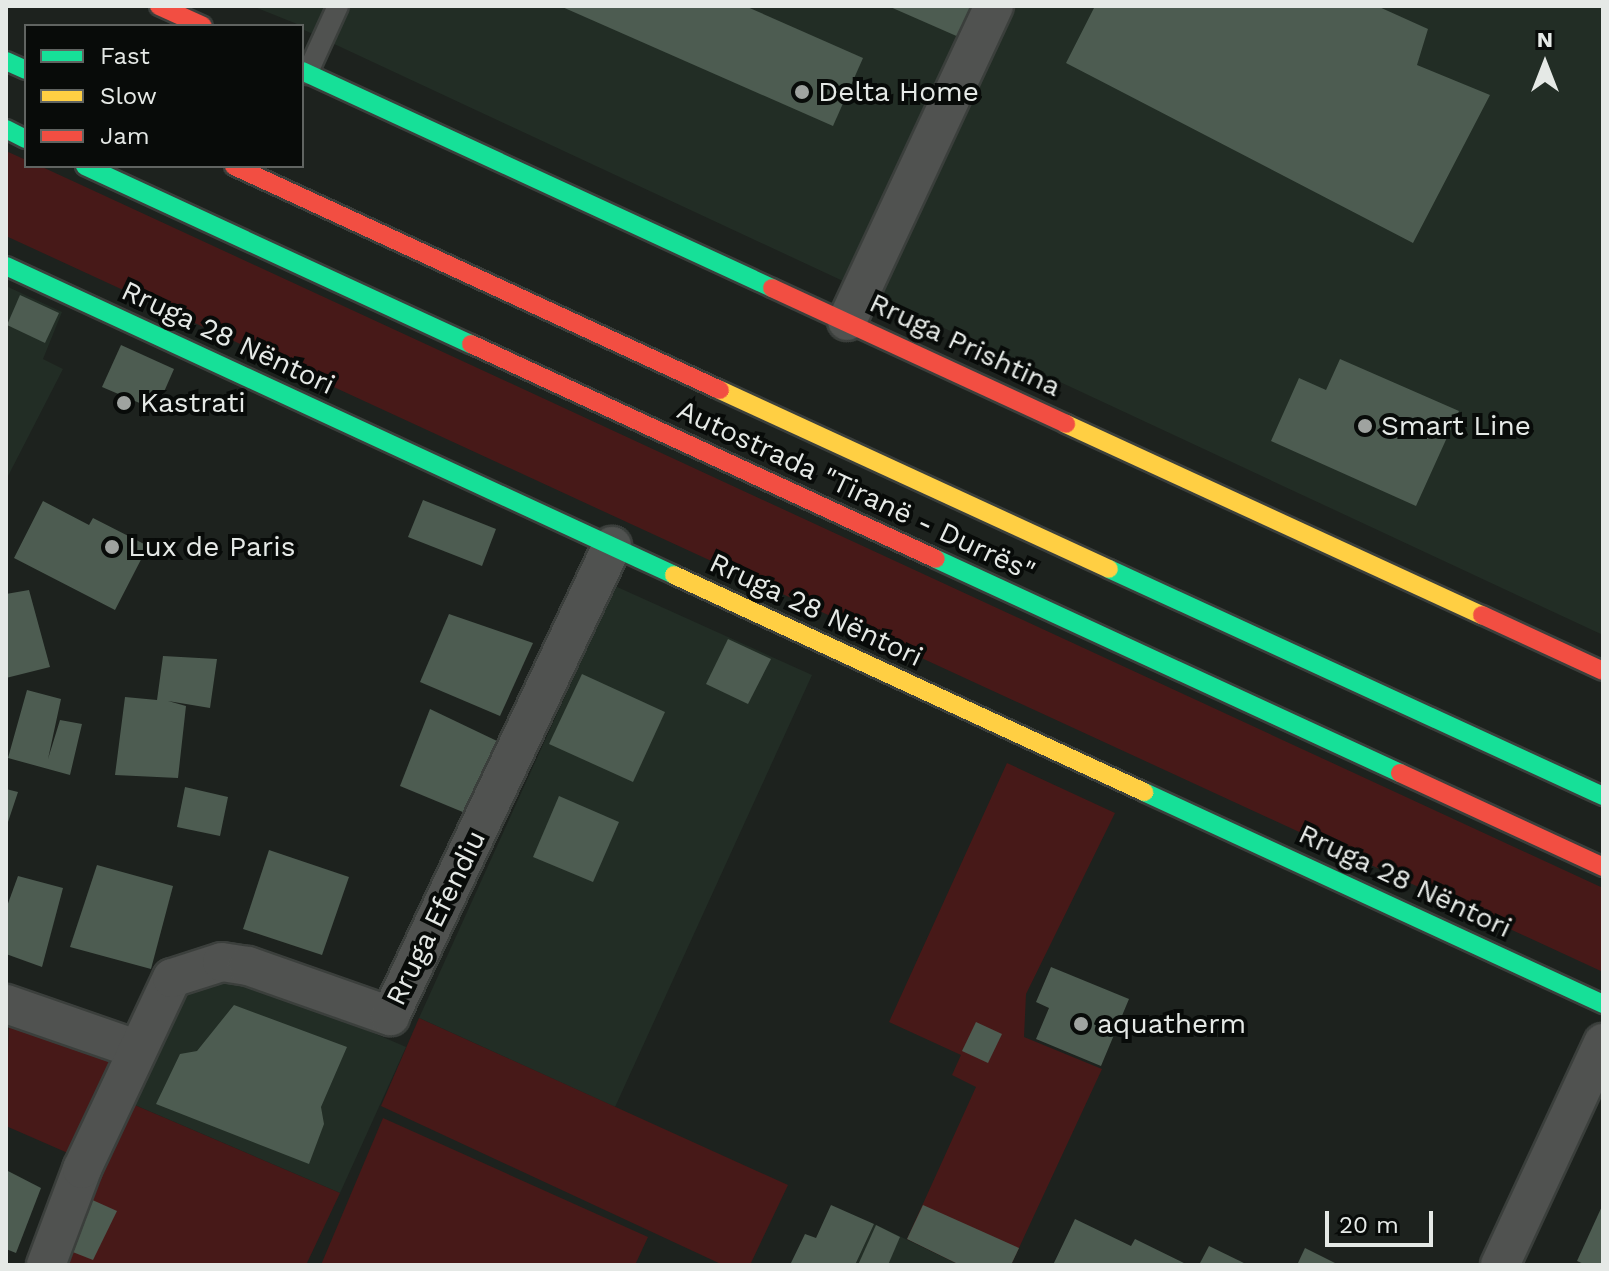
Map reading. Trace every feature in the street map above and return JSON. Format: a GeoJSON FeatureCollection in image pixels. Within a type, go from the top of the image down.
{"type":"FeatureCollection","features":[{"type":"Feature","properties":{"kind":"main road"},"geometry":{"type":"LineString","coordinates":[[159,6],[199,24]]}},
{"type":"Feature","properties":{"kind":"main road","name":"Rruga Prishtina"},"geometry":{"type":"LineString","coordinates":[[305,73],[1603,671]]}},
{"type":"Feature","properties":{"kind":"main road"},"geometry":{"type":"LineString","coordinates":[[6,129],[24,138]]}},
{"type":"Feature","properties":{"kind":"main road","name":"Autostrada \"Tiranë - Durrës\""},"geometry":{"type":"LineString","coordinates":[[89,168],[1603,867]]}},
{"type":"Feature","properties":{"kind":"main road","name":"Autostrada \"Tiranë - Durrës\""},"geometry":{"type":"LineString","coordinates":[[238,168],[1603,796]]}},
{"type":"Feature","properties":{"kind":"main road","name":"Rruga 28 Nëntori"},"geometry":{"type":"LineString","coordinates":[[6,266],[1603,1004]]}},
{"type":"Feature","properties":{"kind":"street"},"geometry":{"type":"LineString","coordinates":[[847,321],[994,6]]}},
{"type":"Feature","properties":{"kind":"street","name":"Rruga Efendiu"},"geometry":{"type":"LineString","coordinates":[[46,1265],[82,1169],[172,978],[222,962],[248,966],[390,1016],[612,546]]}},
{"type":"Feature","properties":{"kind":"street"},"geometry":{"type":"LineString","coordinates":[[6,1004],[136,1049]]}},
{"type":"Feature","properties":{"kind":"street"},"geometry":{"type":"LineString","coordinates":[[1500,1265],[1603,1043]]}},
{"type":"Feature","properties":{"kind":"lane"},"geometry":{"type":"LineString","coordinates":[[305,73],[338,6]]}},
{"type":"Feature","properties":{"kind":"shaded area"},"geometry":{"type":"Polygon","coordinates":[[[252,6],[1603,6],[1603,635],[304,30],[304,24],[252,6]]]}},
{"type":"Feature","properties":{"kind":"shaded area"},"geometry":{"type":"Polygon","coordinates":[[[6,151],[24,159],[24,168],[44,168],[1603,888],[1603,972],[6,236],[6,151]]]}},
{"type":"Feature","properties":{"kind":"shaded area"},"geometry":{"type":"Polygon","coordinates":[[[6,286],[62,312],[43,359],[63,369],[6,480],[6,286]]]}},
{"type":"Feature","properties":{"kind":"shaded area"},"geometry":{"type":"Polygon","coordinates":[[[615,586],[812,675],[615,1107],[419,1018],[615,586]]]}},
{"type":"Feature","properties":{"kind":"shaded area"},"geometry":{"type":"Polygon","coordinates":[[[1007,763],[1115,813],[1026,994],[1024,1037],[1102,1069],[1011,1265],[960,1265],[907,1239],[976,1087],[952,1075],[961,1055],[889,1022],[1007,763]]]}},
{"type":"Feature","properties":{"kind":"shaded area"},"geometry":{"type":"Polygon","coordinates":[[[231,977],[288,996],[406,1047],[340,1193],[130,1103],[173,1007],[191,989],[231,977]]]}},
{"type":"Feature","properties":{"kind":"shaded area"},"geometry":{"type":"Polygon","coordinates":[[[9,1017],[107,1050],[110,1070],[77,1157],[6,1126],[9,1017]]]}},
{"type":"Feature","properties":{"kind":"shaded area"},"geometry":{"type":"Polygon","coordinates":[[[419,1018],[788,1185],[750,1265],[723,1265],[381,1106],[419,1018]]]}},
{"type":"Feature","properties":{"kind":"shaded area"},"geometry":{"type":"Polygon","coordinates":[[[130,1103],[340,1193],[306,1265],[60,1265],[130,1103]]]}},
{"type":"Feature","properties":{"kind":"shaded area"},"geometry":{"type":"Polygon","coordinates":[[[383,1118],[648,1237],[635,1265],[321,1265],[383,1118]]]}},
{"type":"Feature","properties":{"kind":"shaded area"},"geometry":{"type":"Polygon","coordinates":[[[874,1224],[960,1265],[855,1265],[874,1224]]]}},
{"type":"Feature","properties":{"kind":"building","name":"Delta Home"},"geometry":{"type":"Polygon","coordinates":[[[560,6],[745,6],[863,58],[833,126],[560,6]]]}},
{"type":"Feature","properties":{"kind":"building"},"geometry":{"type":"Polygon","coordinates":[[[888,6],[973,6],[961,38],[888,6]]]}},
{"type":"Feature","properties":{"kind":"building"},"geometry":{"type":"Polygon","coordinates":[[[1095,6],[1377,6],[1428,29],[1417,65],[1490,95],[1413,243],[1066,63],[1095,6]]]}},
{"type":"Feature","properties":{"kind":"building"},"geometry":{"type":"Polygon","coordinates":[[[20,295],[59,313],[45,343],[7,325],[20,295]]]}},
{"type":"Feature","properties":{"kind":"building"},"geometry":{"type":"Polygon","coordinates":[[[121,345],[174,369],[156,410],[102,387],[121,345]]]}},
{"type":"Feature","properties":{"kind":"building","name":"Smart Line"},"geometry":{"type":"Polygon","coordinates":[[[1340,359],[1459,411],[1416,506],[1271,441],[1299,378],[1326,390],[1340,359]]]}},
{"type":"Feature","properties":{"kind":"building"},"geometry":{"type":"Polygon","coordinates":[[[423,500],[496,529],[482,566],[408,537],[423,500]]]}},
{"type":"Feature","properties":{"kind":"building"},"geometry":{"type":"Polygon","coordinates":[[[43,501],[89,525],[93,518],[148,546],[115,610],[14,558],[43,501]]]}},
{"type":"Feature","properties":{"kind":"building"},"geometry":{"type":"Polygon","coordinates":[[[29,590],[50,667],[6,678],[6,594],[29,590]]]}},
{"type":"Feature","properties":{"kind":"building"},"geometry":{"type":"Polygon","coordinates":[[[449,614],[533,643],[500,716],[420,682],[449,614]]]}},
{"type":"Feature","properties":{"kind":"building"},"geometry":{"type":"Polygon","coordinates":[[[728,639],[771,659],[748,704],[706,684],[728,639]]]}},
{"type":"Feature","properties":{"kind":"building"},"geometry":{"type":"Polygon","coordinates":[[[163,656],[217,659],[210,708],[168,701],[186,706],[178,778],[115,775],[125,697],[157,700],[163,656]]]}},
{"type":"Feature","properties":{"kind":"building"},"geometry":{"type":"Polygon","coordinates":[[[582,674],[665,712],[633,782],[549,744],[582,674]]]}},
{"type":"Feature","properties":{"kind":"building"},"geometry":{"type":"Polygon","coordinates":[[[27,690],[61,699],[48,759],[60,720],[82,724],[70,775],[8,758],[27,690]]]}},
{"type":"Feature","properties":{"kind":"building"},"geometry":{"type":"Polygon","coordinates":[[[430,709],[497,741],[470,815],[400,786],[430,709]]]}},
{"type":"Feature","properties":{"kind":"building"},"geometry":{"type":"Polygon","coordinates":[[[185,787],[228,797],[220,836],[177,827],[185,787]]]}},
{"type":"Feature","properties":{"kind":"building"},"geometry":{"type":"Polygon","coordinates":[[[6,789],[18,792],[7,825],[6,825],[6,789]]]}},
{"type":"Feature","properties":{"kind":"building"},"geometry":{"type":"Polygon","coordinates":[[[559,796],[619,822],[593,882],[533,857],[559,796]]]}},
{"type":"Feature","properties":{"kind":"building"},"geometry":{"type":"Polygon","coordinates":[[[269,850],[349,877],[322,955],[243,929],[269,850]]]}},
{"type":"Feature","properties":{"kind":"building"},"geometry":{"type":"Polygon","coordinates":[[[97,865],[173,886],[151,969],[70,947],[97,865]]]}},
{"type":"Feature","properties":{"kind":"building"},"geometry":{"type":"Polygon","coordinates":[[[18,876],[63,888],[42,967],[6,954],[6,909],[18,876]]]}},
{"type":"Feature","properties":{"kind":"building","name":"aquatherm"},"geometry":{"type":"Polygon","coordinates":[[[1051,967],[1129,999],[1101,1066],[1036,1039],[1049,1008],[1036,1002],[1051,967]]]}},
{"type":"Feature","properties":{"kind":"building"},"geometry":{"type":"Polygon","coordinates":[[[234,1005],[347,1047],[321,1107],[324,1124],[309,1164],[156,1104],[180,1054],[197,1051],[234,1005]]]}},
{"type":"Feature","properties":{"kind":"building"},"geometry":{"type":"Polygon","coordinates":[[[976,1022],[1002,1034],[988,1063],[962,1051],[976,1022]]]}},
{"type":"Feature","properties":{"kind":"building"},"geometry":{"type":"Polygon","coordinates":[[[6,1170],[41,1188],[16,1253],[6,1249],[6,1170]]]}},
{"type":"Feature","properties":{"kind":"building"},"geometry":{"type":"Polygon","coordinates":[[[88,1198],[117,1211],[93,1260],[65,1249],[88,1198]]]}},
{"type":"Feature","properties":{"kind":"building"},"geometry":{"type":"Polygon","coordinates":[[[1603,1204],[1603,1265],[1586,1265],[1577,1261],[1603,1204]]]}},
{"type":"Feature","properties":{"kind":"building"},"geometry":{"type":"Polygon","coordinates":[[[831,1205],[874,1224],[855,1265],[790,1265],[805,1234],[816,1238],[831,1205]]]}},
{"type":"Feature","properties":{"kind":"building"},"geometry":{"type":"Polygon","coordinates":[[[923,1205],[1019,1248],[1011,1265],[960,1265],[907,1239],[923,1205]]]}},
{"type":"Feature","properties":{"kind":"building"},"geometry":{"type":"Polygon","coordinates":[[[1075,1219],[1131,1246],[1135,1239],[1188,1265],[1053,1265],[1075,1219]]]}},
{"type":"Feature","properties":{"kind":"building"},"geometry":{"type":"Polygon","coordinates":[[[876,1225],[900,1237],[888,1265],[858,1265],[876,1225]]]}},
{"type":"Feature","properties":{"kind":"building"},"geometry":{"type":"Polygon","coordinates":[[[1209,1246],[1248,1265],[1199,1265],[1209,1246]]]}},
{"type":"Feature","properties":{"kind":"building"},"geometry":{"type":"Polygon","coordinates":[[[1305,1248],[1339,1265],[1297,1265],[1305,1248]]]}},
{"type":"Feature","properties":{"kind":"traffic: fast"},"geometry":{"type":"LineString","coordinates":[[6,61],[24,69]]}},
{"type":"Feature","properties":{"kind":"traffic: fast"},"geometry":{"type":"LineString","coordinates":[[304,72],[772,288]]}},
{"type":"Feature","properties":{"kind":"traffic: fast"},"geometry":{"type":"LineString","coordinates":[[6,129],[24,138]]}},
{"type":"Feature","properties":{"kind":"traffic: fast"},"geometry":{"type":"LineString","coordinates":[[89,168],[471,344]]}},
{"type":"Feature","properties":{"kind":"traffic: fast"},"geometry":{"type":"LineString","coordinates":[[6,266],[674,575]]}},
{"type":"Feature","properties":{"kind":"traffic: fast"},"geometry":{"type":"LineString","coordinates":[[936,559],[1400,773]]}},
{"type":"Feature","properties":{"kind":"traffic: fast"},"geometry":{"type":"LineString","coordinates":[[1109,569],[1603,796]]}},
{"type":"Feature","properties":{"kind":"traffic: fast"},"geometry":{"type":"LineString","coordinates":[[1144,792],[1603,1004]]}},
{"type":"Feature","properties":{"kind":"traffic: slow"},"geometry":{"type":"LineString","coordinates":[[720,390],[1109,569]]}},
{"type":"Feature","properties":{"kind":"traffic: slow"},"geometry":{"type":"LineString","coordinates":[[1066,424],[1482,615]]}},
{"type":"Feature","properties":{"kind":"traffic: slow"},"geometry":{"type":"LineString","coordinates":[[674,575],[1144,792]]}},
{"type":"Feature","properties":{"kind":"traffic: jam"},"geometry":{"type":"LineString","coordinates":[[159,6],[199,24]]}},
{"type":"Feature","properties":{"kind":"traffic: jam"},"geometry":{"type":"LineString","coordinates":[[238,168],[720,390]]}},
{"type":"Feature","properties":{"kind":"traffic: jam"},"geometry":{"type":"LineString","coordinates":[[772,288],[1066,424]]}},
{"type":"Feature","properties":{"kind":"traffic: jam"},"geometry":{"type":"LineString","coordinates":[[471,344],[936,559]]}},
{"type":"Feature","properties":{"kind":"traffic: jam"},"geometry":{"type":"LineString","coordinates":[[1482,615],[1603,671]]}},
{"type":"Feature","properties":{"kind":"traffic: jam"},"geometry":{"type":"LineString","coordinates":[[1400,773],[1603,867]]}},
{"type":"Feature","properties":{"kind":"place","name":"Delta Home"},"geometry":{"type":"Point","coordinates":[802,92]}},
{"type":"Feature","properties":{"kind":"place","name":"Kastrati"},"geometry":{"type":"Point","coordinates":[124,403]}},
{"type":"Feature","properties":{"kind":"place","name":"Smart Line"},"geometry":{"type":"Point","coordinates":[1365,426]}},
{"type":"Feature","properties":{"kind":"place","name":"Lux de Paris"},"geometry":{"type":"Point","coordinates":[112,547]}},
{"type":"Feature","properties":{"kind":"place","name":"aquatherm"},"geometry":{"type":"Point","coordinates":[1081,1024]}}]}
